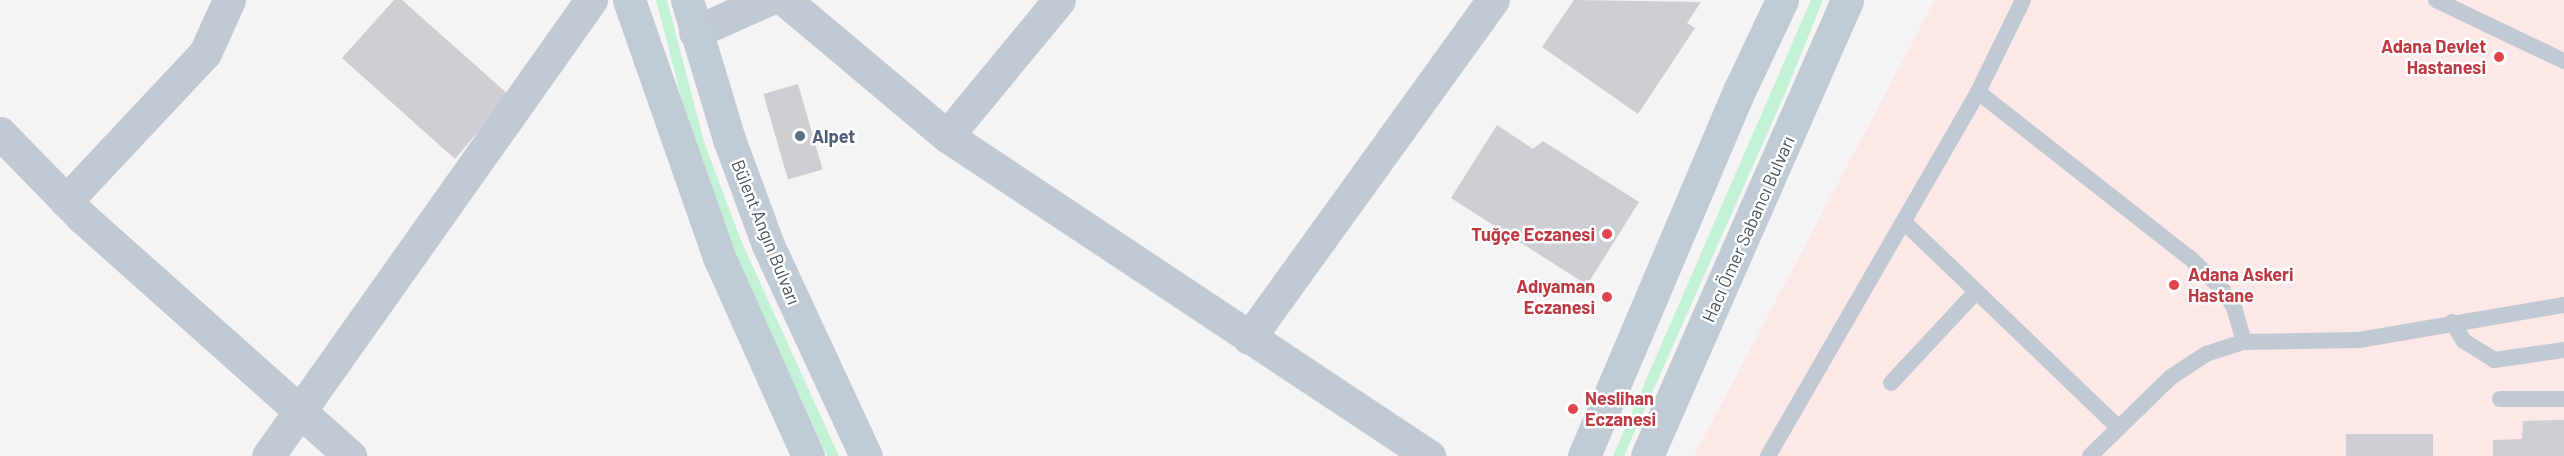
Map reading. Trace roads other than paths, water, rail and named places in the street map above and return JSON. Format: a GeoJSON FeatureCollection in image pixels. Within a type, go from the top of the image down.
{"type":"FeatureCollection","features":[{"type":"Feature","properties":{"kind":"main road"},"geometry":{"type":"LineString","coordinates":[[629,0],[719,257],[808,456]]}},
{"type":"Feature","properties":{"kind":"main road","name":"Bülent Angın Bulvarı"},"geometry":{"type":"LineString","coordinates":[[687,0],[695,32],[768,245],[866,456]]}},
{"type":"Feature","properties":{"kind":"main road"},"geometry":{"type":"LineString","coordinates":[[1584,456],[1740,89],[1782,0]]}},
{"type":"Feature","properties":{"kind":"main road","name":"Hacı Ömer Sabancı Bulvarı"},"geometry":{"type":"LineString","coordinates":[[1647,456],[1847,0]]}},
{"type":"Feature","properties":{"kind":"street"},"geometry":{"type":"LineString","coordinates":[[66,201],[205,53],[229,0]]}},
{"type":"Feature","properties":{"kind":"street"},"geometry":{"type":"LineString","coordinates":[[268,456],[591,0]]}},
{"type":"Feature","properties":{"kind":"street"},"geometry":{"type":"LineString","coordinates":[[695,32],[766,0]]}},
{"type":"Feature","properties":{"kind":"street"},"geometry":{"type":"LineString","coordinates":[[785,0],[947,136],[1248,338],[1429,456]]}},
{"type":"Feature","properties":{"kind":"street"},"geometry":{"type":"LineString","coordinates":[[947,136],[1059,0]]}},
{"type":"Feature","properties":{"kind":"street"},"geometry":{"type":"LineString","coordinates":[[1248,338],[1493,0]]}},
{"type":"Feature","properties":{"kind":"street"},"geometry":{"type":"LineString","coordinates":[[0,133],[66,201],[350,456]]}},
{"type":"Feature","properties":{"kind":"lane"},"geometry":{"type":"LineString","coordinates":[[1768,456],[1905,223],[1978,92],[2024,0]]}},
{"type":"Feature","properties":{"kind":"lane"},"geometry":{"type":"LineString","coordinates":[[2436,0],[2564,61]]}},
{"type":"Feature","properties":{"kind":"lane"},"geometry":{"type":"LineString","coordinates":[[1978,92],[2206,273],[2234,307],[2244,342]]}},
{"type":"Feature","properties":{"kind":"lane"},"geometry":{"type":"LineString","coordinates":[[1905,223],[2119,428]]}},
{"type":"Feature","properties":{"kind":"lane"},"geometry":{"type":"LineString","coordinates":[[1891,383],[1977,292]]}},
{"type":"Feature","properties":{"kind":"lane"},"geometry":{"type":"LineString","coordinates":[[2090,456],[2171,377],[2206,354],[2244,342],[2359,340],[2452,322],[2564,305]]}},
{"type":"Feature","properties":{"kind":"lane"},"geometry":{"type":"LineString","coordinates":[[2452,322],[2464,341],[2494,360],[2564,350]]}},
{"type":"Feature","properties":{"kind":"lane"},"geometry":{"type":"LineString","coordinates":[[2500,399],[2564,399]]}},
{"type":"Feature","properties":{"kind":"place","name":"Adana Devlet Hastanesi"},"geometry":{"type":"Point","coordinates":[2499,57]}},
{"type":"Feature","properties":{"kind":"place","name":"Alpet"},"geometry":{"type":"Point","coordinates":[800,136]}},
{"type":"Feature","properties":{"kind":"place","name":"Tuğçe Eczanesi"},"geometry":{"type":"Point","coordinates":[1607,234]}},
{"type":"Feature","properties":{"kind":"place","name":"Adana Askeri Hastane"},"geometry":{"type":"Point","coordinates":[2174,285]}},
{"type":"Feature","properties":{"kind":"place","name":"Adıyaman Eczanesi"},"geometry":{"type":"Point","coordinates":[1607,297]}},
{"type":"Feature","properties":{"kind":"place","name":"Neslihan Eczanesi"},"geometry":{"type":"Point","coordinates":[1573,409]}}]}
